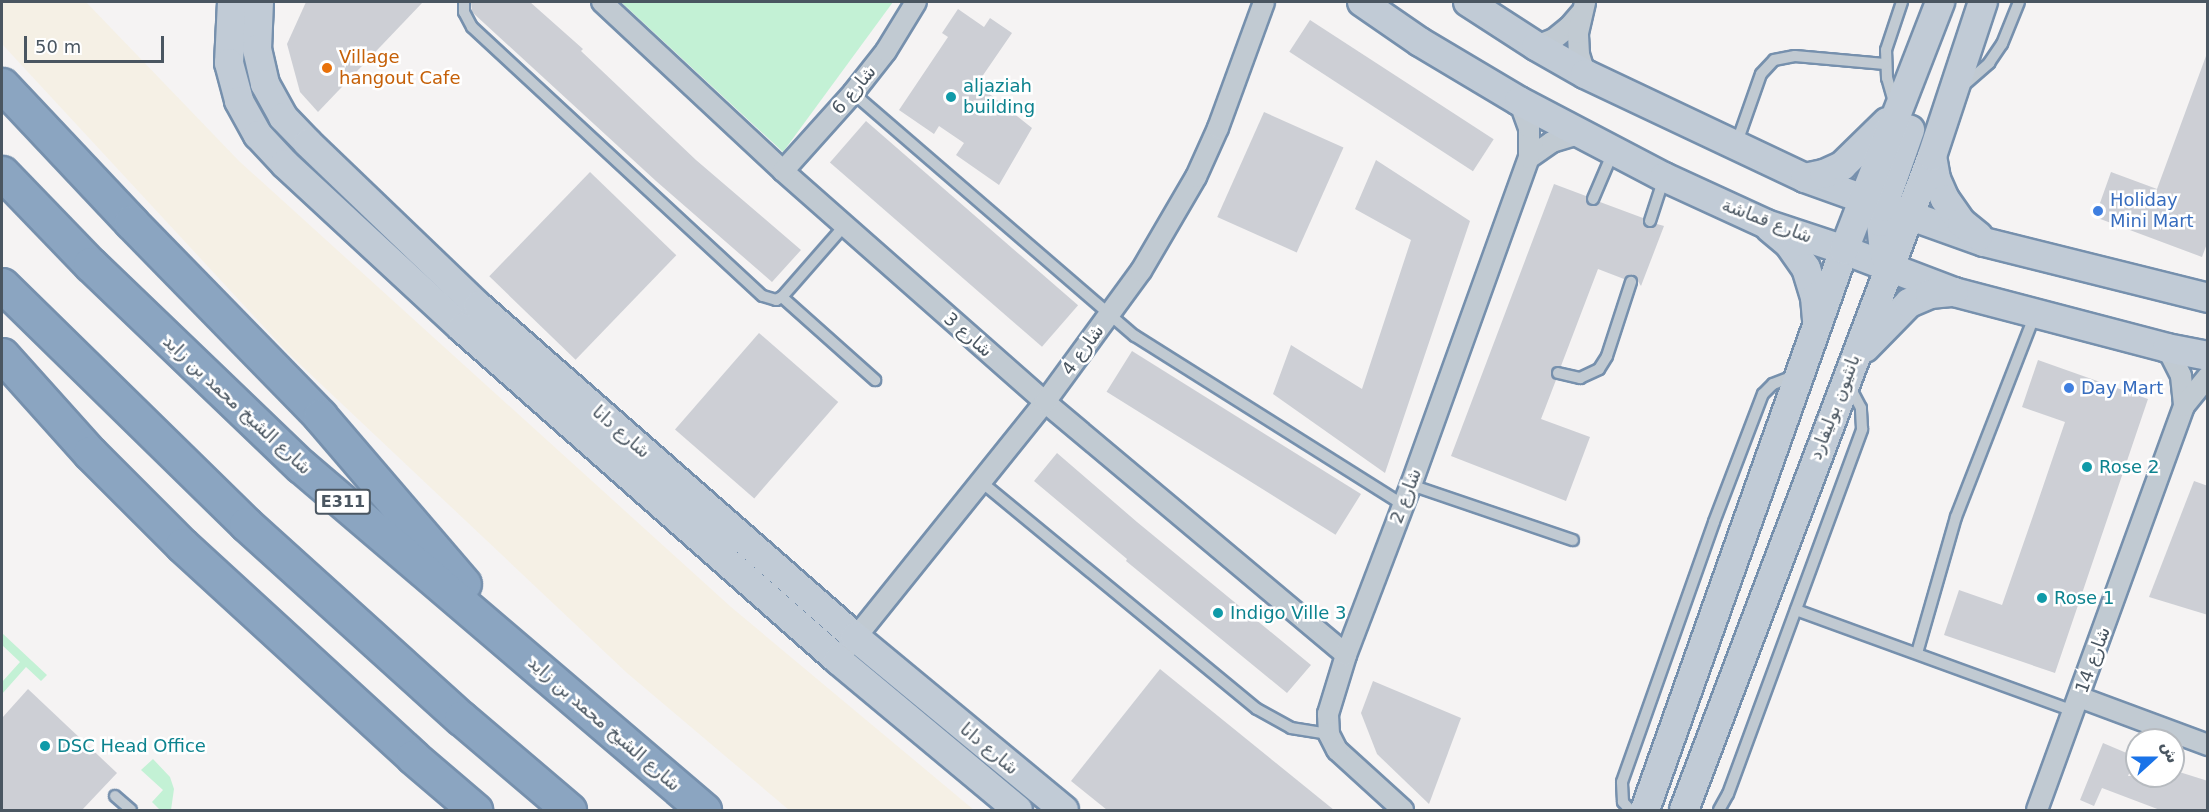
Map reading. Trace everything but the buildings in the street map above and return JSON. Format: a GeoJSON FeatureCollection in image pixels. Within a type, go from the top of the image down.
{"type":"FeatureCollection","features":[{"type":"Feature","properties":{"kind":"highway"},"geometry":{"type":"LineString","coordinates":[[2,85],[131,222],[320,416],[525,657]]}},
{"type":"Feature","properties":{"kind":"highway","name":"شارع الشيخ محمد بن زايد"},"geometry":{"type":"LineString","coordinates":[[2,173],[90,264],[300,466],[704,810]]}},
{"type":"Feature","properties":{"kind":"highway"},"geometry":{"type":"LineString","coordinates":[[2,285],[246,524],[461,718],[569,810]]}},
{"type":"Feature","properties":{"kind":"highway"},"geometry":{"type":"LineString","coordinates":[[2,355],[90,453],[175,538],[413,758],[475,810]]}},
{"type":"Feature","properties":{"kind":"highway"},"geometry":{"type":"LineString","coordinates":[[2,386],[122,515],[167,559],[445,810]]}},
{"type":"Feature","properties":{"kind":"street","name":"شارع دانا"},"geometry":{"type":"LineString","coordinates":[[232,2],[229,63],[239,101],[258,135],[285,164],[462,328],[838,660],[1018,810]]}},
{"type":"Feature","properties":{"kind":"street","name":"شارع دانا"},"geometry":{"type":"LineString","coordinates":[[259,2],[256,49],[265,84],[283,117],[478,306],[855,637],[1064,810]]}},
{"type":"Feature","properties":{"kind":"street","name":"شارع 3"},"geometry":{"type":"LineString","coordinates":[[602,2],[783,171],[1045,402],[1346,655]]}},
{"type":"Feature","properties":{"kind":"street","name":"شارع 6"},"geometry":{"type":"LineString","coordinates":[[783,171],[853,93],[886,51],[916,2]]}},
{"type":"Feature","properties":{"kind":"street","name":"شارع 4"},"geometry":{"type":"LineString","coordinates":[[838,660],[979,480],[1045,402],[1147,262],[1196,177],[1218,128],[1264,2]]}},
{"type":"Feature","properties":{"kind":"street","name":"شارع قماشة"},"geometry":{"type":"LineString","coordinates":[[1362,2],[1420,42],[1519,101],[1664,177],[1766,224],[1844,249],[1954,292],[2167,348],[2208,356]]}},
{"type":"Feature","properties":{"kind":"street"},"geometry":{"type":"LineString","coordinates":[[1468,2],[1536,46],[1585,74],[1805,178],[1984,242],[2205,295]]}},
{"type":"Feature","properties":{"kind":"street","name":"بانثيون بوليفارد"},"geometry":{"type":"LineString","coordinates":[[1684,810],[1849,371],[1881,263],[1885,208],[1897,112],[1940,2]]}},
{"type":"Feature","properties":{"kind":"street","name":"بانثيون بوليفارد"},"geometry":{"type":"LineString","coordinates":[[1645,810],[1844,249],[1932,156],[1983,2]]}},
{"type":"Feature","properties":{"kind":"street"},"geometry":{"type":"LineString","coordinates":[[1536,46],[1554,39],[1569,27],[1583,7]]}},
{"type":"Feature","properties":{"kind":"street"},"geometry":{"type":"LineString","coordinates":[[1583,7],[1578,33],[1579,54],[1585,74]]}},
{"type":"Feature","properties":{"kind":"street"},"geometry":{"type":"LineString","coordinates":[[1828,428],[1827,384],[1881,263],[1871,214],[1885,208],[1933,61],[1929,30]]}},
{"type":"Feature","properties":{"kind":"street","name":"شارع 2"},"geometry":{"type":"LineString","coordinates":[[1329,734],[1328,714],[1346,655],[1411,485],[1529,158],[1529,128],[1519,101]]}},
{"type":"Feature","properties":{"kind":"street"},"geometry":{"type":"LineString","coordinates":[[1805,178],[1824,174],[1842,166],[1897,112]]}},
{"type":"Feature","properties":{"kind":"street"},"geometry":{"type":"LineString","coordinates":[[1529,158],[1552,142],[1580,134]]}},
{"type":"Feature","properties":{"kind":"street"},"geometry":{"type":"LineString","coordinates":[[1932,156],[1936,178],[1945,199],[1962,223],[1984,242]]}},
{"type":"Feature","properties":{"kind":"street"},"geometry":{"type":"LineString","coordinates":[[1766,224],[1789,244],[1806,268],[1815,297],[1817,327]]}},
{"type":"Feature","properties":{"kind":"street"},"geometry":{"type":"LineString","coordinates":[[1849,371],[1891,318],[1909,303],[1930,294],[1954,292]]}},
{"type":"Feature","properties":{"kind":"street","name":"شارع 14"},"geometry":{"type":"LineString","coordinates":[[2167,348],[2181,376],[2184,406]]}},
{"type":"Feature","properties":{"kind":"street","name":"شارع 14"},"geometry":{"type":"LineString","coordinates":[[2037,810],[2184,406],[2208,375]]}},
{"type":"Feature","properties":{"kind":"street"},"geometry":{"type":"LineString","coordinates":[[2077,704],[2208,745]]}},
{"type":"Feature","properties":{"kind":"street"},"geometry":{"type":"LineString","coordinates":[[1329,734],[1337,750],[1403,810]]}},
{"type":"Feature","properties":{"kind":"lane"},"geometry":{"type":"LineString","coordinates":[[464,2],[464,12],[472,27],[762,296],[776,300],[782,297],[844,225]]}},
{"type":"Feature","properties":{"kind":"lane"},"geometry":{"type":"LineString","coordinates":[[1897,112],[1885,64],[1889,37],[1902,2]]}},
{"type":"Feature","properties":{"kind":"lane"},"geometry":{"type":"LineString","coordinates":[[1952,96],[1989,63],[2002,44],[2019,2]]}},
{"type":"Feature","properties":{"kind":"lane"},"geometry":{"type":"LineString","coordinates":[[1736,145],[1761,74],[1774,60],[1795,56],[1885,64]]}},
{"type":"Feature","properties":{"kind":"lane"},"geometry":{"type":"LineString","coordinates":[[853,93],[1109,315],[1161,355],[1402,504]]}},
{"type":"Feature","properties":{"kind":"lane"},"geometry":{"type":"LineString","coordinates":[[1593,199],[1613,151]]}},
{"type":"Feature","properties":{"kind":"lane"},"geometry":{"type":"LineString","coordinates":[[1650,221],[1664,177]]}},
{"type":"Feature","properties":{"kind":"lane"},"geometry":{"type":"LineString","coordinates":[[1558,374],[1580,378],[1599,369],[1606,356],[1631,282]]}},
{"type":"Feature","properties":{"kind":"lane"},"geometry":{"type":"LineString","coordinates":[[782,297],[875,380]]}},
{"type":"Feature","properties":{"kind":"lane"},"geometry":{"type":"LineString","coordinates":[[1917,653],[1956,517],[2035,314]]}},
{"type":"Feature","properties":{"kind":"lane"},"geometry":{"type":"LineString","coordinates":[[1719,810],[1728,794],[1864,422],[1849,371]]}},
{"type":"Feature","properties":{"kind":"lane"},"geometry":{"type":"LineString","coordinates":[[1630,810],[1623,801],[1622,782],[1752,422],[1767,388],[1800,374]]}},
{"type":"Feature","properties":{"kind":"lane"},"geometry":{"type":"LineString","coordinates":[[979,480],[1257,709],[1291,728],[1329,734]]}},
{"type":"Feature","properties":{"kind":"lane"},"geometry":{"type":"LineString","coordinates":[[1411,485],[1573,540]]}},
{"type":"Feature","properties":{"kind":"lane"},"geometry":{"type":"LineString","coordinates":[[1796,610],[1917,653],[2077,704]]}},
{"type":"Feature","properties":{"kind":"lane"},"geometry":{"type":"LineString","coordinates":[[115,796],[130,810]]}},
{"type":"Feature","properties":{"kind":"green space"},"geometry":{"type":"Polygon","coordinates":[[[621,2],[893,2],[783,152],[621,2]]]}},
{"type":"Feature","properties":{"kind":"green space"},"geometry":{"type":"Polygon","coordinates":[[[2,633],[47,675],[41,681],[26,667],[2,694],[2,682],[20,662],[2,645],[2,633]]]}},
{"type":"Feature","properties":{"kind":"green space"},"geometry":{"type":"Polygon","coordinates":[[[153,759],[170,777],[174,789],[171,810],[160,810],[152,802],[163,790],[141,770],[153,759]]]}},
{"type":"Feature","properties":{"kind":"sand"},"geometry":{"type":"Polygon","coordinates":[[[2,2],[86,2],[239,161],[731,607],[974,810],[789,810],[627,673],[288,353],[2,44],[2,2]]]}},
{"type":"Feature","properties":{"kind":"place","name":"Village hangout Cafe"},"geometry":{"type":"Point","coordinates":[327,68]}},
{"type":"Feature","properties":{"kind":"place","name":"aljaziah building"},"geometry":{"type":"Point","coordinates":[951,97]}},
{"type":"Feature","properties":{"kind":"place","name":"Holiday Mini Mart"},"geometry":{"type":"Point","coordinates":[2098,211]}},
{"type":"Feature","properties":{"kind":"place","name":"Day Mart"},"geometry":{"type":"Point","coordinates":[2069,388]}},
{"type":"Feature","properties":{"kind":"place","name":"Rose 2"},"geometry":{"type":"Point","coordinates":[2087,467]}},
{"type":"Feature","properties":{"kind":"place","name":"Rose 1"},"geometry":{"type":"Point","coordinates":[2042,598]}},
{"type":"Feature","properties":{"kind":"place","name":"Indigo Ville 3"},"geometry":{"type":"Point","coordinates":[1218,613]}},
{"type":"Feature","properties":{"kind":"place","name":"DSC Head Office"},"geometry":{"type":"Point","coordinates":[45,746]}}]}
